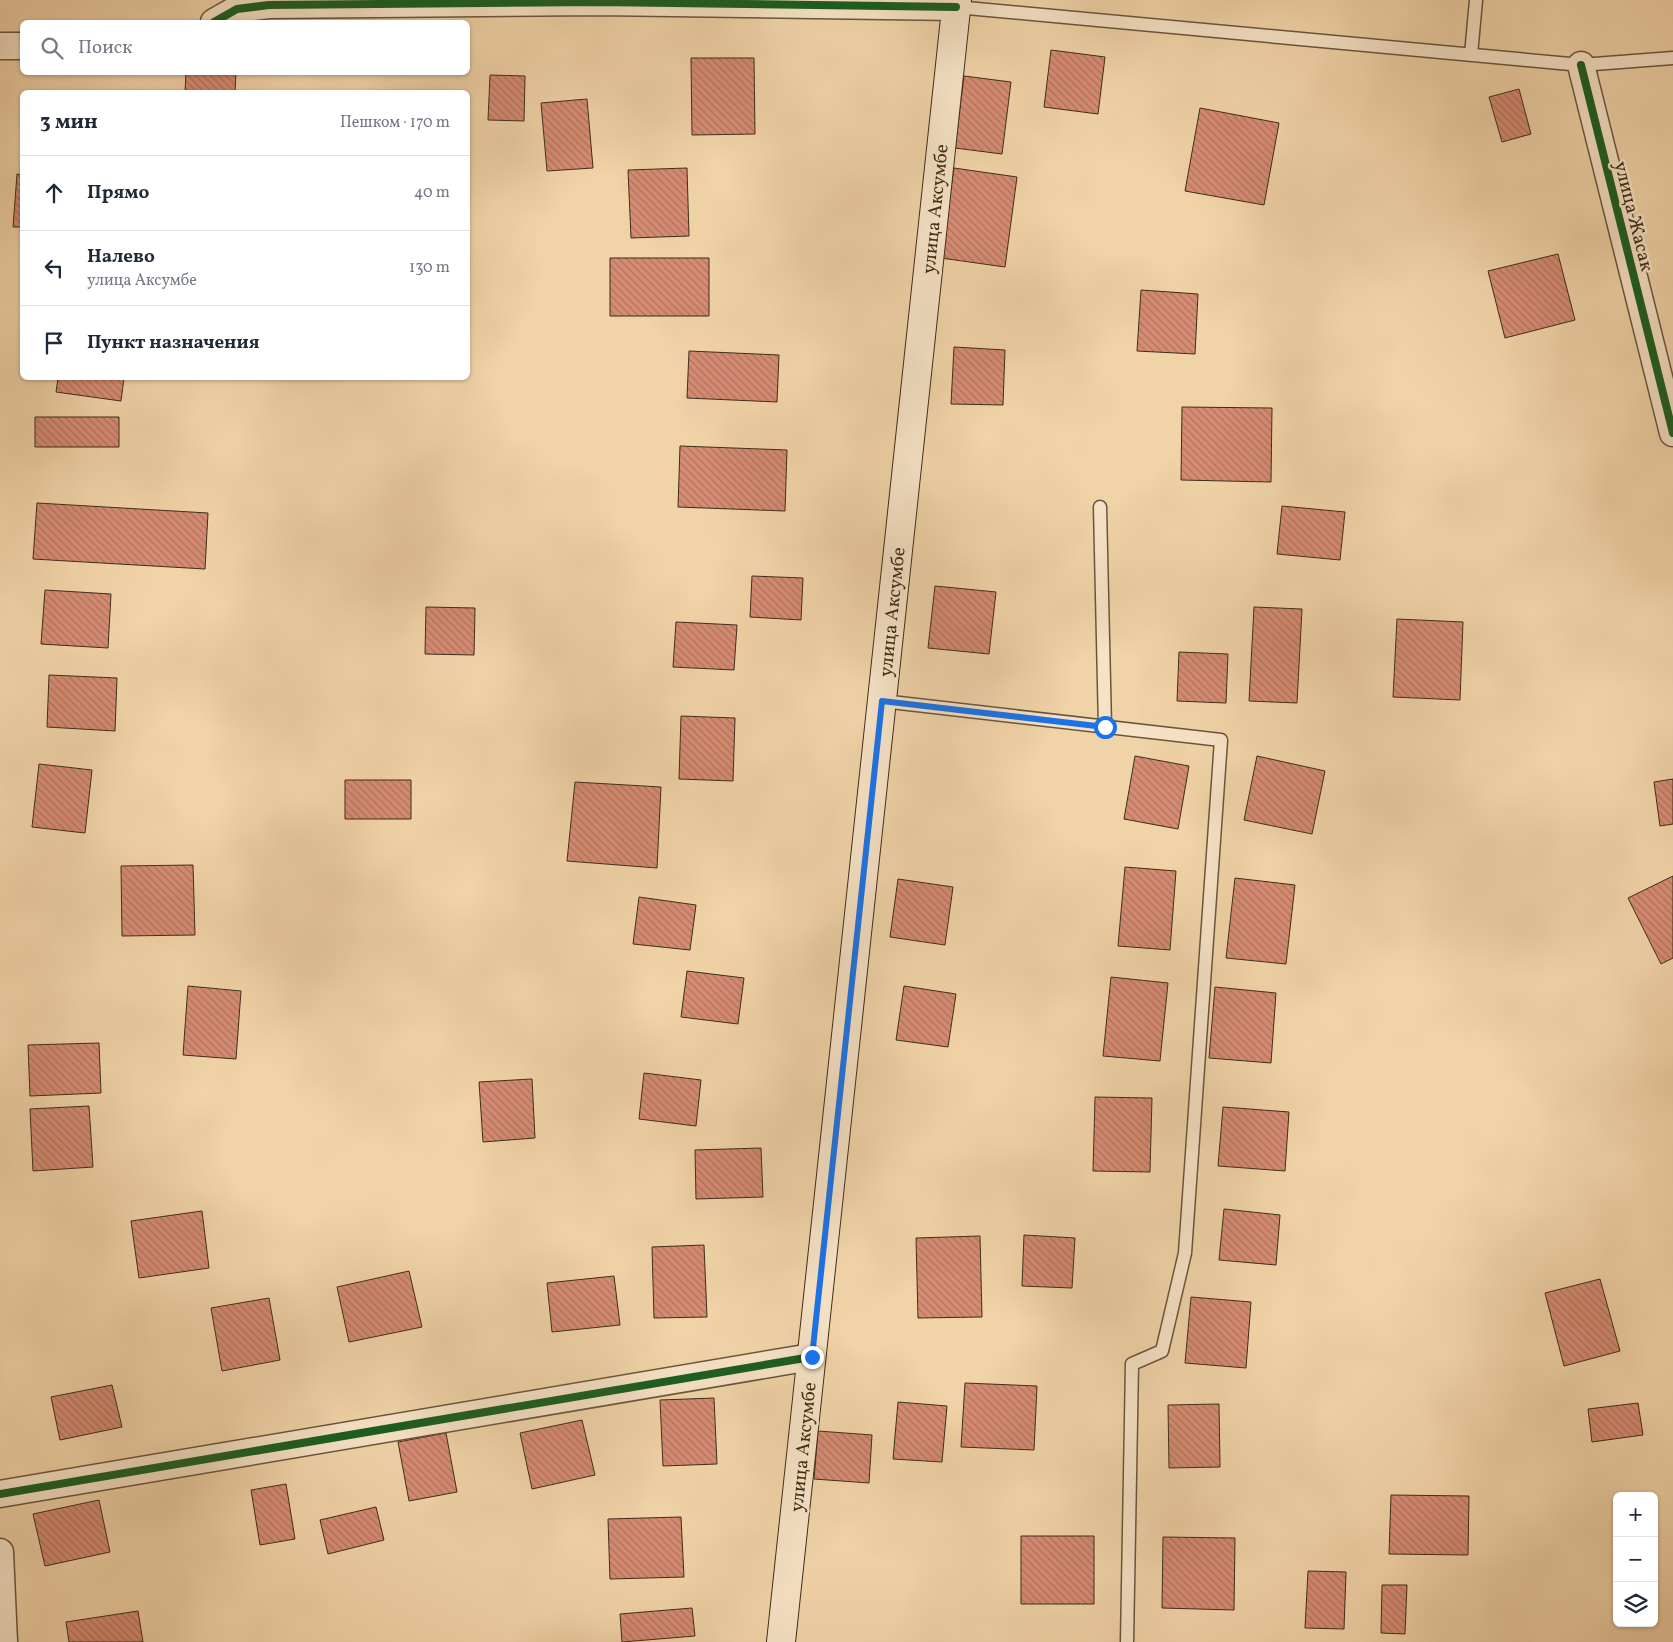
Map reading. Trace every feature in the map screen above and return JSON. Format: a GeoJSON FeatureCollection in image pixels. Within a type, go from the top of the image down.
{"type":"FeatureCollection","features":[{"type":"Feature","properties":{"kind":"main road","name":"улица Аксумбе"},"geometry":{"type":"LineString","coordinates":[[781,1642],[957,4]]}},
{"type":"Feature","properties":{"kind":"street"},"geometry":{"type":"LineString","coordinates":[[217,20],[237,4],[589,2],[957,4]]}},
{"type":"Feature","properties":{"kind":"street"},"geometry":{"type":"LineString","coordinates":[[0,46],[20,46]]}},
{"type":"Feature","properties":{"kind":"street","name":"улица Жасак"},"geometry":{"type":"LineString","coordinates":[[1581,65],[1673,433]]}},
{"type":"Feature","properties":{"kind":"street"},"geometry":{"type":"LineString","coordinates":[[0,1494],[812,1357]]}},
{"type":"Feature","properties":{"kind":"street"},"geometry":{"type":"LineString","coordinates":[[0,1552],[4,1642]]}},
{"type":"Feature","properties":{"kind":"lane"},"geometry":{"type":"LineString","coordinates":[[1471,55],[1476,0]]}},
{"type":"Feature","properties":{"kind":"lane"},"geometry":{"type":"LineString","coordinates":[[957,4],[1581,65],[1673,58]]}},
{"type":"Feature","properties":{"kind":"lane"},"geometry":{"type":"LineString","coordinates":[[1100,507],[1105,727]]}},
{"type":"Feature","properties":{"kind":"lane"},"geometry":{"type":"LineString","coordinates":[[882,701],[1221,740],[1185,1253],[1162,1352],[1132,1364],[1127,1642]]}},
{"type":"Feature","properties":{"kind":"building"},"geometry":{"type":"Polygon","coordinates":[[[1051,50],[1105,57],[1098,114],[1044,107],[1051,50]]]}},
{"type":"Feature","properties":{"kind":"building"},"geometry":{"type":"Polygon","coordinates":[[[691,58],[754,58],[755,134],[692,135],[691,58]]]}},
{"type":"Feature","properties":{"kind":"building"},"geometry":{"type":"Polygon","coordinates":[[[186,75],[236,75],[235,90],[185,90],[186,75]]]}},
{"type":"Feature","properties":{"kind":"building"},"geometry":{"type":"Polygon","coordinates":[[[490,75],[525,76],[524,121],[488,120],[490,75]]]}},
{"type":"Feature","properties":{"kind":"building"},"geometry":{"type":"Polygon","coordinates":[[[964,76],[1011,82],[1002,154],[955,148],[964,76]]]}},
{"type":"Feature","properties":{"kind":"building"},"geometry":{"type":"Polygon","coordinates":[[[1519,89],[1531,134],[1502,142],[1489,97],[1519,89]]]}},
{"type":"Feature","properties":{"kind":"building"},"geometry":{"type":"Polygon","coordinates":[[[587,99],[593,168],[547,171],[541,103],[587,99]]]}},
{"type":"Feature","properties":{"kind":"building"},"geometry":{"type":"Polygon","coordinates":[[[1200,108],[1279,123],[1264,205],[1185,191],[1200,108]]]}},
{"type":"Feature","properties":{"kind":"building"},"geometry":{"type":"Polygon","coordinates":[[[687,168],[689,236],[631,238],[628,170],[687,168]]]}},
{"type":"Feature","properties":{"kind":"building"},"geometry":{"type":"Polygon","coordinates":[[[954,168],[1017,177],[1005,267],[941,258],[954,168]]]}},
{"type":"Feature","properties":{"kind":"building"},"geometry":{"type":"Polygon","coordinates":[[[17,174],[20,175],[20,227],[13,227],[17,174]]]}},
{"type":"Feature","properties":{"kind":"building"},"geometry":{"type":"Polygon","coordinates":[[[1558,254],[1575,320],[1505,338],[1488,271],[1558,254]]]}},
{"type":"Feature","properties":{"kind":"building"},"geometry":{"type":"Polygon","coordinates":[[[610,258],[709,258],[709,316],[610,316],[610,258]]]}},
{"type":"Feature","properties":{"kind":"building"},"geometry":{"type":"Polygon","coordinates":[[[1141,290],[1198,294],[1195,354],[1137,351],[1141,290]]]}},
{"type":"Feature","properties":{"kind":"building"},"geometry":{"type":"Polygon","coordinates":[[[954,347],[1005,350],[1003,405],[951,404],[954,347]]]}},
{"type":"Feature","properties":{"kind":"building"},"geometry":{"type":"Polygon","coordinates":[[[689,351],[779,355],[777,402],[687,398],[689,351]]]}},
{"type":"Feature","properties":{"kind":"building"},"geometry":{"type":"Polygon","coordinates":[[[58,380],[124,380],[121,401],[56,392],[58,380]]]}},
{"type":"Feature","properties":{"kind":"building"},"geometry":{"type":"Polygon","coordinates":[[[1182,407],[1272,408],[1271,482],[1181,480],[1182,407]]]}},
{"type":"Feature","properties":{"kind":"building"},"geometry":{"type":"Polygon","coordinates":[[[35,417],[119,417],[119,447],[35,447],[35,417]]]}},
{"type":"Feature","properties":{"kind":"building"},"geometry":{"type":"Polygon","coordinates":[[[680,446],[787,450],[785,511],[678,507],[680,446]]]}},
{"type":"Feature","properties":{"kind":"building"},"geometry":{"type":"Polygon","coordinates":[[[37,503],[208,513],[205,569],[33,559],[37,503]]]}},
{"type":"Feature","properties":{"kind":"building"},"geometry":{"type":"Polygon","coordinates":[[[1282,506],[1345,512],[1340,560],[1277,554],[1282,506]]]}},
{"type":"Feature","properties":{"kind":"building"},"geometry":{"type":"Polygon","coordinates":[[[752,576],[803,578],[801,620],[750,617],[752,576]]]}},
{"type":"Feature","properties":{"kind":"building"},"geometry":{"type":"Polygon","coordinates":[[[935,586],[996,592],[989,654],[928,648],[935,586]]]}},
{"type":"Feature","properties":{"kind":"building"},"geometry":{"type":"Polygon","coordinates":[[[45,590],[111,594],[108,648],[41,644],[45,590]]]}},
{"type":"Feature","properties":{"kind":"building"},"geometry":{"type":"Polygon","coordinates":[[[426,607],[475,608],[474,655],[425,654],[426,607]]]}},
{"type":"Feature","properties":{"kind":"building"},"geometry":{"type":"Polygon","coordinates":[[[1254,607],[1302,609],[1297,703],[1249,701],[1254,607]]]}},
{"type":"Feature","properties":{"kind":"building"},"geometry":{"type":"Polygon","coordinates":[[[1397,619],[1463,622],[1460,700],[1393,697],[1397,619]]]}},
{"type":"Feature","properties":{"kind":"building"},"geometry":{"type":"Polygon","coordinates":[[[676,622],[737,625],[734,670],[673,667],[676,622]]]}},
{"type":"Feature","properties":{"kind":"building"},"geometry":{"type":"Polygon","coordinates":[[[1179,652],[1228,654],[1226,703],[1177,701],[1179,652]]]}},
{"type":"Feature","properties":{"kind":"building"},"geometry":{"type":"Polygon","coordinates":[[[49,675],[117,678],[115,731],[47,727],[49,675]]]}},
{"type":"Feature","properties":{"kind":"building"},"geometry":{"type":"Polygon","coordinates":[[[681,716],[735,718],[733,781],[679,779],[681,716]]]}},
{"type":"Feature","properties":{"kind":"building"},"geometry":{"type":"Polygon","coordinates":[[[1135,756],[1189,766],[1178,829],[1124,819],[1135,756]]]}},
{"type":"Feature","properties":{"kind":"building"},"geometry":{"type":"Polygon","coordinates":[[[1257,756],[1325,771],[1312,834],[1244,820],[1257,756]]]}},
{"type":"Feature","properties":{"kind":"building"},"geometry":{"type":"Polygon","coordinates":[[[39,764],[92,770],[85,833],[32,827],[39,764]]]}},
{"type":"Feature","properties":{"kind":"building"},"geometry":{"type":"Polygon","coordinates":[[[1673,779],[1673,824],[1660,826],[1654,782],[1673,779]]]}},
{"type":"Feature","properties":{"kind":"building"},"geometry":{"type":"Polygon","coordinates":[[[345,780],[411,780],[411,819],[345,819],[345,780]]]}},
{"type":"Feature","properties":{"kind":"building"},"geometry":{"type":"Polygon","coordinates":[[[575,782],[661,787],[657,868],[567,861],[575,782]]]}},
{"type":"Feature","properties":{"kind":"building"},"geometry":{"type":"Polygon","coordinates":[[[193,865],[195,935],[122,936],[121,866],[193,865]]]}},
{"type":"Feature","properties":{"kind":"building"},"geometry":{"type":"Polygon","coordinates":[[[1125,867],[1176,871],[1170,950],[1118,946],[1125,867]]]}},
{"type":"Feature","properties":{"kind":"building"},"geometry":{"type":"Polygon","coordinates":[[[1673,876],[1673,958],[1661,964],[1628,898],[1673,876]]]}},
{"type":"Feature","properties":{"kind":"building"},"geometry":{"type":"Polygon","coordinates":[[[1235,878],[1295,885],[1286,964],[1226,958],[1235,878]]]}},
{"type":"Feature","properties":{"kind":"building"},"geometry":{"type":"Polygon","coordinates":[[[898,879],[953,887],[945,945],[890,937],[898,879]]]}},
{"type":"Feature","properties":{"kind":"building"},"geometry":{"type":"Polygon","coordinates":[[[639,897],[696,905],[690,950],[633,944],[639,897]]]}},
{"type":"Feature","properties":{"kind":"building"},"geometry":{"type":"Polygon","coordinates":[[[687,971],[744,978],[738,1024],[681,1017],[687,971]]]}},
{"type":"Feature","properties":{"kind":"building"},"geometry":{"type":"Polygon","coordinates":[[[1111,977],[1168,983],[1160,1061],[1103,1056],[1111,977]]]}},
{"type":"Feature","properties":{"kind":"building"},"geometry":{"type":"Polygon","coordinates":[[[188,986],[241,991],[236,1059],[183,1055],[188,986]]]}},
{"type":"Feature","properties":{"kind":"building"},"geometry":{"type":"Polygon","coordinates":[[[904,986],[956,994],[948,1047],[896,1040],[904,986]]]}},
{"type":"Feature","properties":{"kind":"building"},"geometry":{"type":"Polygon","coordinates":[[[1215,987],[1276,993],[1271,1063],[1209,1058],[1215,987]]]}},
{"type":"Feature","properties":{"kind":"building"},"geometry":{"type":"Polygon","coordinates":[[[99,1043],[101,1093],[30,1096],[28,1045],[99,1043]]]}},
{"type":"Feature","properties":{"kind":"building"},"geometry":{"type":"Polygon","coordinates":[[[644,1073],[701,1080],[696,1126],[639,1119],[644,1073]]]}},
{"type":"Feature","properties":{"kind":"building"},"geometry":{"type":"Polygon","coordinates":[[[532,1079],[535,1138],[483,1142],[479,1082],[532,1079]]]}},
{"type":"Feature","properties":{"kind":"building"},"geometry":{"type":"Polygon","coordinates":[[[1095,1097],[1152,1098],[1150,1172],[1093,1171],[1095,1097]]]}},
{"type":"Feature","properties":{"kind":"building"},"geometry":{"type":"Polygon","coordinates":[[[89,1106],[93,1167],[33,1171],[30,1109],[89,1106]]]}},
{"type":"Feature","properties":{"kind":"building"},"geometry":{"type":"Polygon","coordinates":[[[1223,1107],[1289,1112],[1285,1171],[1218,1166],[1223,1107]]]}},
{"type":"Feature","properties":{"kind":"building"},"geometry":{"type":"Polygon","coordinates":[[[761,1148],[763,1197],[696,1199],[695,1150],[761,1148]]]}},
{"type":"Feature","properties":{"kind":"building"},"geometry":{"type":"Polygon","coordinates":[[[1224,1209],[1280,1215],[1276,1265],[1219,1260],[1224,1209]]]}},
{"type":"Feature","properties":{"kind":"building"},"geometry":{"type":"Polygon","coordinates":[[[202,1211],[209,1268],[139,1278],[131,1221],[202,1211]]]}},
{"type":"Feature","properties":{"kind":"building"},"geometry":{"type":"Polygon","coordinates":[[[1024,1235],[1075,1238],[1072,1288],[1022,1286],[1024,1235]]]}},
{"type":"Feature","properties":{"kind":"building"},"geometry":{"type":"Polygon","coordinates":[[[980,1236],[982,1317],[918,1318],[916,1238],[980,1236]]]}},
{"type":"Feature","properties":{"kind":"building"},"geometry":{"type":"Polygon","coordinates":[[[704,1245],[707,1317],[654,1318],[652,1247],[704,1245]]]}},
{"type":"Feature","properties":{"kind":"building"},"geometry":{"type":"Polygon","coordinates":[[[409,1271],[422,1327],[349,1342],[337,1287],[409,1271]]]}},
{"type":"Feature","properties":{"kind":"building"},"geometry":{"type":"Polygon","coordinates":[[[614,1276],[620,1325],[552,1332],[547,1283],[614,1276]]]}},
{"type":"Feature","properties":{"kind":"building"},"geometry":{"type":"Polygon","coordinates":[[[1600,1279],[1620,1351],[1564,1366],[1545,1293],[1600,1279]]]}},
{"type":"Feature","properties":{"kind":"building"},"geometry":{"type":"Polygon","coordinates":[[[1191,1297],[1251,1302],[1246,1368],[1185,1363],[1191,1297]]]}},
{"type":"Feature","properties":{"kind":"building"},"geometry":{"type":"Polygon","coordinates":[[[269,1298],[280,1360],[222,1371],[211,1308],[269,1298]]]}},
{"type":"Feature","properties":{"kind":"building"},"geometry":{"type":"Polygon","coordinates":[[[965,1383],[1037,1386],[1034,1450],[961,1447],[965,1383]]]}},
{"type":"Feature","properties":{"kind":"building"},"geometry":{"type":"Polygon","coordinates":[[[112,1385],[122,1427],[60,1440],[51,1397],[112,1385]]]}},
{"type":"Feature","properties":{"kind":"building"},"geometry":{"type":"Polygon","coordinates":[[[714,1398],[717,1464],[663,1466],[660,1400],[714,1398]]]}},
{"type":"Feature","properties":{"kind":"building"},"geometry":{"type":"Polygon","coordinates":[[[898,1402],[947,1406],[942,1462],[893,1459],[898,1402]]]}},
{"type":"Feature","properties":{"kind":"building"},"geometry":{"type":"Polygon","coordinates":[[[1638,1403],[1643,1435],[1592,1442],[1588,1409],[1638,1403]]]}},
{"type":"Feature","properties":{"kind":"building"},"geometry":{"type":"Polygon","coordinates":[[[1219,1404],[1220,1467],[1169,1468],[1168,1405],[1219,1404]]]}},
{"type":"Feature","properties":{"kind":"building"},"geometry":{"type":"Polygon","coordinates":[[[582,1420],[595,1475],[532,1489],[520,1433],[582,1420]]]}},
{"type":"Feature","properties":{"kind":"building"},"geometry":{"type":"Polygon","coordinates":[[[818,1431],[872,1435],[869,1483],[814,1479],[818,1431]]]}},
{"type":"Feature","properties":{"kind":"building"},"geometry":{"type":"Polygon","coordinates":[[[446,1433],[457,1492],[409,1501],[398,1442],[446,1433]]]}},
{"type":"Feature","properties":{"kind":"building"},"geometry":{"type":"Polygon","coordinates":[[[286,1484],[295,1539],[260,1545],[251,1490],[286,1484]]]}},
{"type":"Feature","properties":{"kind":"building"},"geometry":{"type":"Polygon","coordinates":[[[1391,1495],[1469,1496],[1468,1555],[1389,1554],[1391,1495]]]}},
{"type":"Feature","properties":{"kind":"building"},"geometry":{"type":"Polygon","coordinates":[[[99,1500],[110,1552],[45,1566],[33,1514],[99,1500]]]}},
{"type":"Feature","properties":{"kind":"building"},"geometry":{"type":"Polygon","coordinates":[[[376,1507],[384,1540],[328,1554],[320,1520],[376,1507]]]}},
{"type":"Feature","properties":{"kind":"building"},"geometry":{"type":"Polygon","coordinates":[[[681,1517],[684,1577],[610,1579],[608,1519],[681,1517]]]}},
{"type":"Feature","properties":{"kind":"building"},"geometry":{"type":"Polygon","coordinates":[[[1021,1536],[1094,1536],[1094,1604],[1021,1604],[1021,1536]]]}},
{"type":"Feature","properties":{"kind":"building"},"geometry":{"type":"Polygon","coordinates":[[[1163,1537],[1235,1538],[1234,1610],[1162,1608],[1163,1537]]]}},
{"type":"Feature","properties":{"kind":"building"},"geometry":{"type":"Polygon","coordinates":[[[1308,1571],[1346,1572],[1344,1629],[1305,1628],[1308,1571]]]}},
{"type":"Feature","properties":{"kind":"building"},"geometry":{"type":"Polygon","coordinates":[[[1382,1585],[1407,1585],[1405,1634],[1381,1633],[1382,1585]]]}},
{"type":"Feature","properties":{"kind":"building"},"geometry":{"type":"Polygon","coordinates":[[[692,1608],[695,1636],[622,1642],[620,1614],[692,1608]]]}},
{"type":"Feature","properties":{"kind":"building"},"geometry":{"type":"Polygon","coordinates":[[[138,1611],[143,1642],[69,1642],[66,1622],[138,1611]]]}},
{"type":"Feature","properties":{"kind":"cycle path"},"geometry":{"type":"LineString","coordinates":[[218,20],[237,9],[269,5],[599,2],[956,7]]}},
{"type":"Feature","properties":{"kind":"cycle path"},"geometry":{"type":"LineString","coordinates":[[1581,65],[1673,433]]}},
{"type":"Feature","properties":{"kind":"cycle path"},"geometry":{"type":"LineString","coordinates":[[0,1494],[811,1357]]}},
{"type":"Feature","properties":{"kind":"route"},"geometry":{"type":"LineString","coordinates":[[812,1357],[882,701],[1105,727]]}}]}
